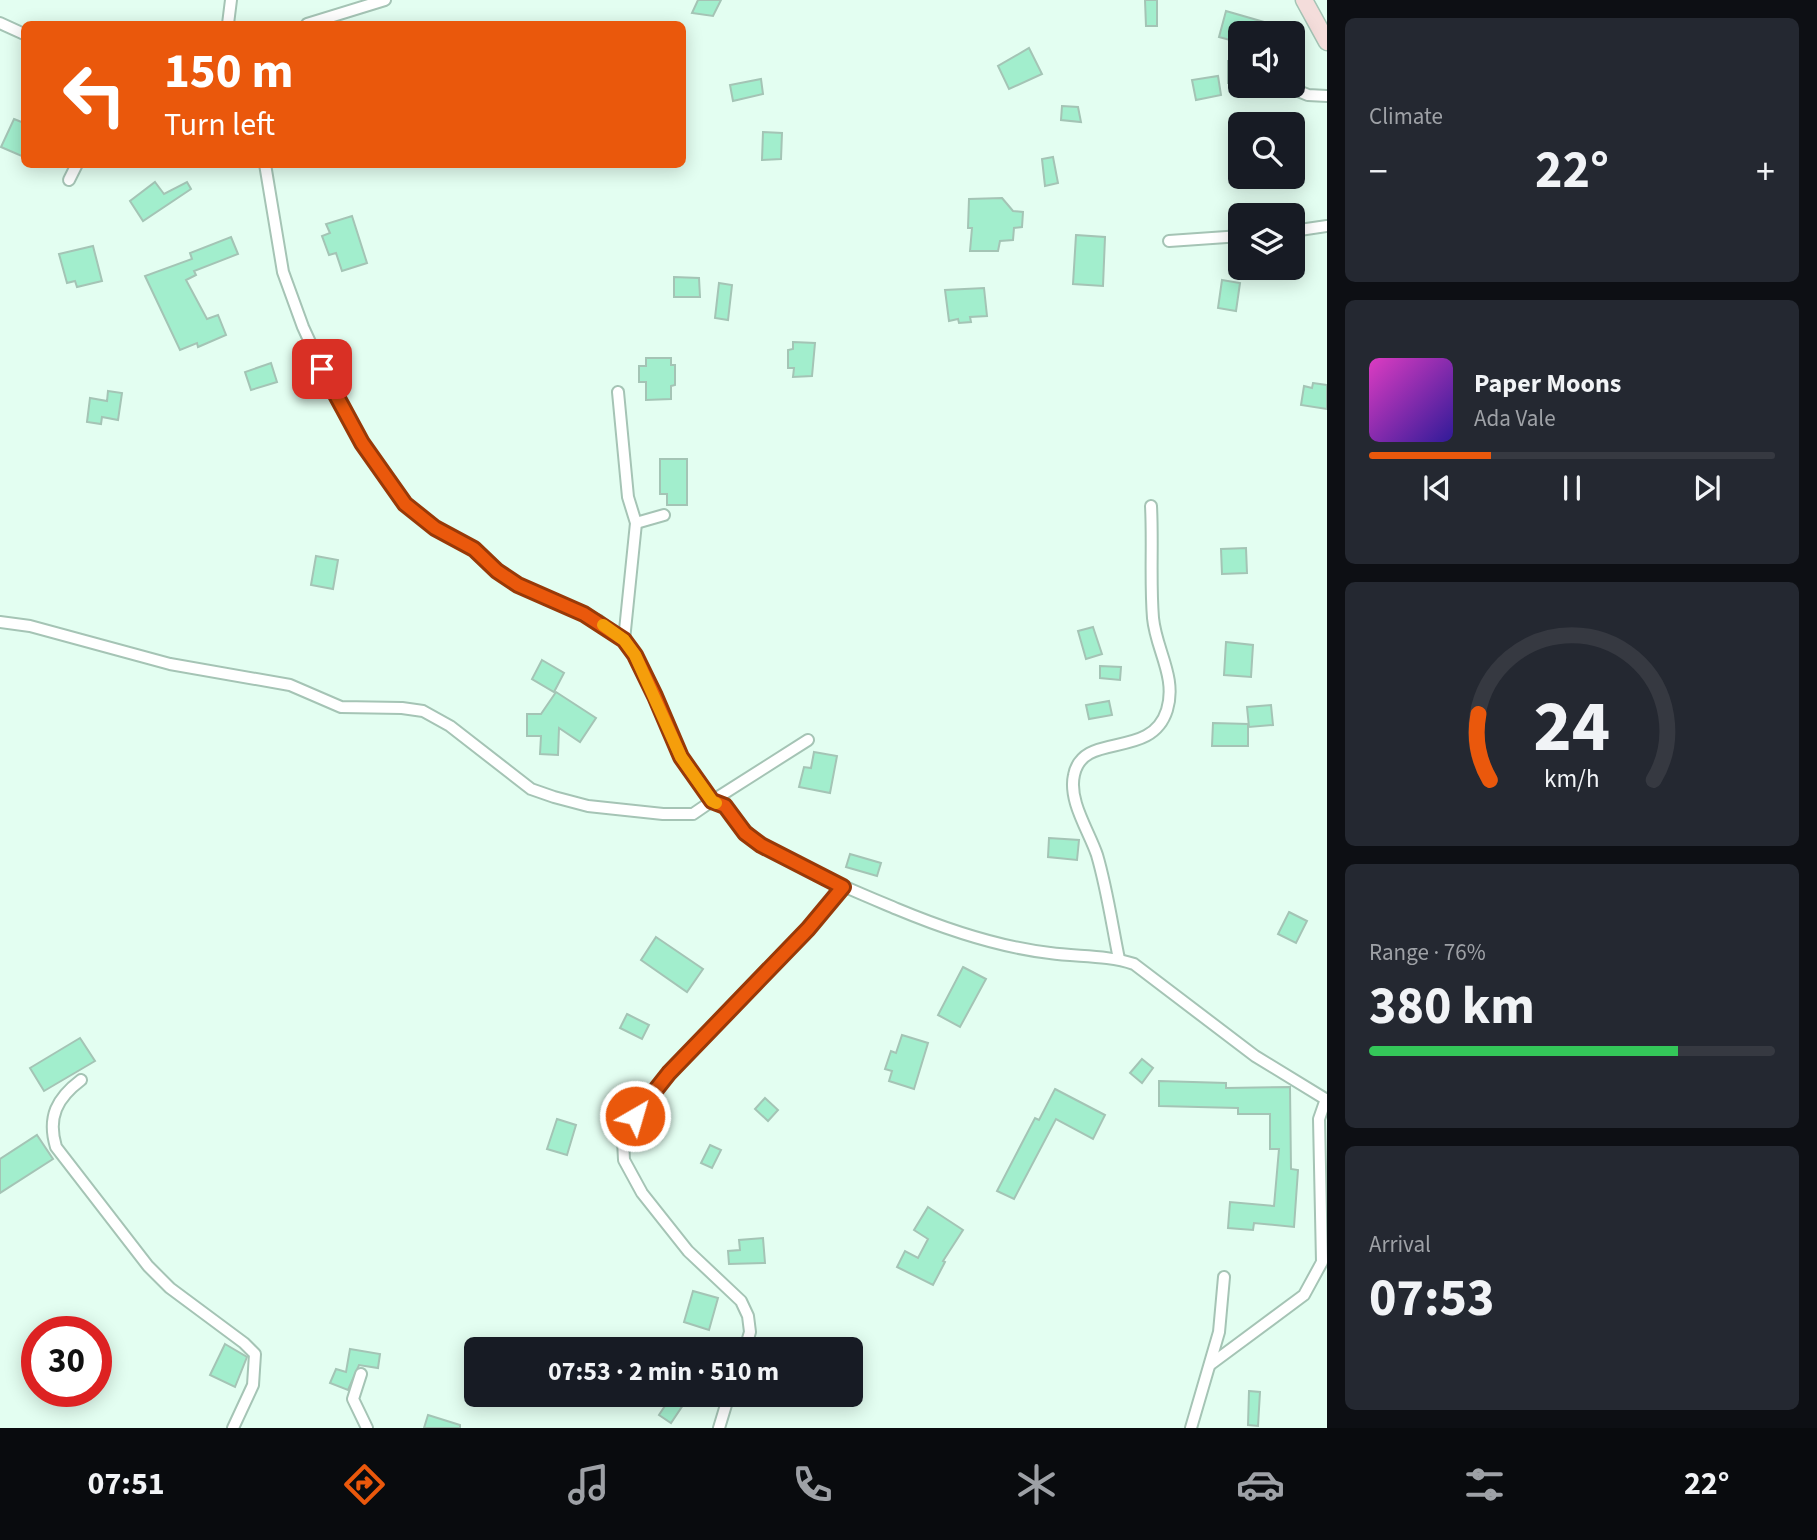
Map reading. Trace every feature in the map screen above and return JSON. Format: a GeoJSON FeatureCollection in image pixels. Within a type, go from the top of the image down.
{"type":"FeatureCollection","features":[{"type":"Feature","properties":{"kind":"main road"},"geometry":{"type":"LineString","coordinates":[[1304,0],[1327,43]]}},
{"type":"Feature","properties":{"kind":"street"},"geometry":{"type":"LineString","coordinates":[[228,21],[231,0]]}},
{"type":"Feature","properties":{"kind":"street"},"geometry":{"type":"LineString","coordinates":[[317,21],[385,0]]}},
{"type":"Feature","properties":{"kind":"street"},"geometry":{"type":"LineString","coordinates":[[0,23],[21,33]]}},
{"type":"Feature","properties":{"kind":"street"},"geometry":{"type":"LineString","coordinates":[[1305,94],[1327,96]]}},
{"type":"Feature","properties":{"kind":"street"},"geometry":{"type":"LineString","coordinates":[[69,180],[75,168]]}},
{"type":"Feature","properties":{"kind":"street"},"geometry":{"type":"LineString","coordinates":[[266,168],[283,272],[303,327],[332,390],[356,433],[405,504],[435,528],[474,549],[497,571],[518,585],[589,616],[624,640],[635,655],[655,696],[681,757],[712,801],[725,806],[745,833],[761,845],[843,887],[976,938],[1049,953],[1119,959],[1134,964],[1255,1056],[1326,1100],[1319,1119],[1322,1262],[1304,1295],[1211,1364]]}},
{"type":"Feature","properties":{"kind":"street"},"geometry":{"type":"LineString","coordinates":[[1305,229],[1327,226]]}},
{"type":"Feature","properties":{"kind":"street"},"geometry":{"type":"LineString","coordinates":[[1169,241],[1228,237]]}},
{"type":"Feature","properties":{"kind":"street"},"geometry":{"type":"LineString","coordinates":[[618,392],[628,496],[636,523],[624,640]]}},
{"type":"Feature","properties":{"kind":"street"},"geometry":{"type":"LineString","coordinates":[[1119,959],[1097,856],[1073,788],[1074,773],[1080,760],[1094,750],[1143,739],[1156,730],[1167,708],[1171,685],[1153,619],[1152,506]]}},
{"type":"Feature","properties":{"kind":"street"},"geometry":{"type":"LineString","coordinates":[[636,523],[664,515]]}},
{"type":"Feature","properties":{"kind":"street"},"geometry":{"type":"LineString","coordinates":[[0,622],[30,626],[170,664],[290,685],[341,707],[423,711],[450,726],[531,789],[587,806],[663,814],[694,814],[808,740]]}},
{"type":"Feature","properties":{"kind":"street"},"geometry":{"type":"LineString","coordinates":[[747,1337],[749,1324],[741,1301],[688,1251],[642,1193],[624,1160],[623,1140],[635,1116],[669,1073],[808,929],[843,887]]}},
{"type":"Feature","properties":{"kind":"street"},"geometry":{"type":"LineString","coordinates":[[81,1080],[64,1093],[55,1113],[51,1131],[56,1147],[148,1266],[170,1288],[244,1342],[255,1354],[253,1385],[233,1428]]}},
{"type":"Feature","properties":{"kind":"street"},"geometry":{"type":"LineString","coordinates":[[1191,1428],[1219,1332],[1224,1277]]}},
{"type":"Feature","properties":{"kind":"street"},"geometry":{"type":"LineString","coordinates":[[361,1374],[353,1399],[367,1428]]}},
{"type":"Feature","properties":{"kind":"street"},"geometry":{"type":"LineString","coordinates":[[719,1428],[725,1407]]}},
{"type":"Feature","properties":{"kind":"building"},"geometry":{"type":"Polygon","coordinates":[[[698,0],[721,0],[713,16],[692,13],[698,0]]]}},
{"type":"Feature","properties":{"kind":"building"},"geometry":{"type":"Polygon","coordinates":[[[1145,0],[1157,0],[1157,26],[1146,26],[1145,0]]]}},
{"type":"Feature","properties":{"kind":"building"},"geometry":{"type":"Polygon","coordinates":[[[1226,11],[1261,21],[1228,21],[1228,39],[1219,37],[1226,11]]]}},
{"type":"Feature","properties":{"kind":"building"},"geometry":{"type":"Polygon","coordinates":[[[1029,48],[1042,74],[1009,89],[998,66],[1029,48]]]}},
{"type":"Feature","properties":{"kind":"building"},"geometry":{"type":"Polygon","coordinates":[[[1218,76],[1221,95],[1196,100],[1192,80],[1218,76]]]}},
{"type":"Feature","properties":{"kind":"building"},"geometry":{"type":"Polygon","coordinates":[[[761,79],[763,94],[733,101],[730,85],[761,79]]]}},
{"type":"Feature","properties":{"kind":"building"},"geometry":{"type":"Polygon","coordinates":[[[1062,106],[1078,107],[1081,122],[1061,120],[1062,106]]]}},
{"type":"Feature","properties":{"kind":"building"},"geometry":{"type":"Polygon","coordinates":[[[14,119],[21,122],[21,156],[1,147],[14,119]]]}},
{"type":"Feature","properties":{"kind":"building"},"geometry":{"type":"Polygon","coordinates":[[[763,132],[782,133],[781,159],[762,160],[763,132]]]}},
{"type":"Feature","properties":{"kind":"building"},"geometry":{"type":"Polygon","coordinates":[[[1053,157],[1058,183],[1045,186],[1042,159],[1053,157]]]}},
{"type":"Feature","properties":{"kind":"building"},"geometry":{"type":"Polygon","coordinates":[[[155,182],[164,194],[187,182],[191,189],[143,221],[130,201],[155,182]]]}},
{"type":"Feature","properties":{"kind":"building"},"geometry":{"type":"Polygon","coordinates":[[[1002,198],[1013,211],[1023,212],[1022,227],[1014,228],[1013,240],[1000,241],[998,251],[970,251],[972,228],[968,228],[969,199],[1002,198]]]}},
{"type":"Feature","properties":{"kind":"building"},"geometry":{"type":"Polygon","coordinates":[[[352,216],[367,263],[342,271],[336,253],[329,255],[322,236],[330,233],[326,224],[352,216]]]}},
{"type":"Feature","properties":{"kind":"building"},"geometry":{"type":"Polygon","coordinates":[[[1076,235],[1105,237],[1103,286],[1073,284],[1076,235]]]}},
{"type":"Feature","properties":{"kind":"building"},"geometry":{"type":"Polygon","coordinates":[[[231,237],[238,254],[194,271],[196,275],[186,280],[207,319],[218,315],[226,335],[198,347],[197,343],[180,350],[145,276],[192,259],[190,253],[231,237]]]}},
{"type":"Feature","properties":{"kind":"building"},"geometry":{"type":"Polygon","coordinates":[[[93,246],[102,281],[77,287],[75,281],[67,283],[59,254],[93,246]]]}},
{"type":"Feature","properties":{"kind":"building"},"geometry":{"type":"Polygon","coordinates":[[[674,277],[699,278],[700,297],[674,297],[674,277]]]}},
{"type":"Feature","properties":{"kind":"building"},"geometry":{"type":"Polygon","coordinates":[[[1222,280],[1240,283],[1236,311],[1218,308],[1222,280]]]}},
{"type":"Feature","properties":{"kind":"building"},"geometry":{"type":"Polygon","coordinates":[[[719,283],[732,285],[728,320],[715,318],[719,283]]]}},
{"type":"Feature","properties":{"kind":"building"},"geometry":{"type":"Polygon","coordinates":[[[984,288],[987,316],[970,317],[971,322],[959,323],[958,319],[949,321],[945,290],[984,288]]]}},
{"type":"Feature","properties":{"kind":"building"},"geometry":{"type":"Polygon","coordinates":[[[793,342],[815,343],[812,376],[793,377],[794,368],[788,368],[788,350],[793,349],[793,342]]]}},
{"type":"Feature","properties":{"kind":"building"},"geometry":{"type":"Polygon","coordinates":[[[646,358],[671,358],[671,365],[675,365],[675,385],[671,386],[671,399],[646,400],[646,382],[639,382],[639,366],[646,366],[646,358]]]}},
{"type":"Feature","properties":{"kind":"building"},"geometry":{"type":"Polygon","coordinates":[[[271,363],[277,382],[251,390],[245,372],[271,363]]]}},
{"type":"Feature","properties":{"kind":"building"},"geometry":{"type":"Polygon","coordinates":[[[1313,383],[1327,385],[1327,409],[1301,405],[1304,386],[1312,388],[1313,383]]]}},
{"type":"Feature","properties":{"kind":"building"},"geometry":{"type":"Polygon","coordinates":[[[108,391],[122,393],[118,420],[102,417],[101,424],[87,422],[90,398],[107,401],[108,391]]]}},
{"type":"Feature","properties":{"kind":"building"},"geometry":{"type":"Polygon","coordinates":[[[660,459],[687,459],[687,505],[667,505],[667,494],[660,494],[660,459]]]}},
{"type":"Feature","properties":{"kind":"building"},"geometry":{"type":"Polygon","coordinates":[[[1246,548],[1247,573],[1222,574],[1221,549],[1246,548]]]}},
{"type":"Feature","properties":{"kind":"building"},"geometry":{"type":"Polygon","coordinates":[[[316,556],[338,560],[333,589],[311,585],[316,556]]]}},
{"type":"Feature","properties":{"kind":"building"},"geometry":{"type":"Polygon","coordinates":[[[1093,627],[1102,654],[1086,659],[1078,631],[1093,627]]]}},
{"type":"Feature","properties":{"kind":"building"},"geometry":{"type":"Polygon","coordinates":[[[1226,642],[1253,645],[1251,677],[1224,675],[1226,642]]]}},
{"type":"Feature","properties":{"kind":"building"},"geometry":{"type":"Polygon","coordinates":[[[542,660],[564,673],[554,692],[532,679],[542,660]]]}},
{"type":"Feature","properties":{"kind":"building"},"geometry":{"type":"Polygon","coordinates":[[[1100,666],[1121,667],[1120,680],[1100,678],[1100,666]]]}},
{"type":"Feature","properties":{"kind":"building"},"geometry":{"type":"Polygon","coordinates":[[[556,692],[596,718],[580,742],[559,728],[558,755],[540,754],[541,736],[527,736],[527,714],[541,714],[556,692]]]}},
{"type":"Feature","properties":{"kind":"building"},"geometry":{"type":"Polygon","coordinates":[[[1109,701],[1112,715],[1089,719],[1086,705],[1109,701]]]}},
{"type":"Feature","properties":{"kind":"building"},"geometry":{"type":"Polygon","coordinates":[[[1271,705],[1273,725],[1249,727],[1247,707],[1271,705]]]}},
{"type":"Feature","properties":{"kind":"building"},"geometry":{"type":"Polygon","coordinates":[[[1213,723],[1248,724],[1248,746],[1212,746],[1213,723]]]}},
{"type":"Feature","properties":{"kind":"building"},"geometry":{"type":"Polygon","coordinates":[[[814,752],[837,756],[830,793],[799,787],[804,767],[811,768],[814,752]]]}},
{"type":"Feature","properties":{"kind":"building"},"geometry":{"type":"Polygon","coordinates":[[[1049,838],[1079,840],[1077,860],[1048,857],[1049,838]]]}},
{"type":"Feature","properties":{"kind":"building"},"geometry":{"type":"Polygon","coordinates":[[[850,854],[881,863],[877,876],[846,867],[850,854]]]}},
{"type":"Feature","properties":{"kind":"building"},"geometry":{"type":"Polygon","coordinates":[[[1289,912],[1307,921],[1296,943],[1278,934],[1289,912]]]}},
{"type":"Feature","properties":{"kind":"building"},"geometry":{"type":"Polygon","coordinates":[[[656,937],[703,969],[687,992],[641,960],[656,937]]]}},
{"type":"Feature","properties":{"kind":"building"},"geometry":{"type":"Polygon","coordinates":[[[963,967],[986,979],[960,1027],[938,1015],[963,967]]]}},
{"type":"Feature","properties":{"kind":"building"},"geometry":{"type":"Polygon","coordinates":[[[627,1014],[649,1025],[642,1039],[620,1028],[627,1014]]]}},
{"type":"Feature","properties":{"kind":"building"},"geometry":{"type":"Polygon","coordinates":[[[902,1035],[928,1043],[914,1089],[889,1081],[892,1071],[885,1069],[891,1051],[896,1053],[902,1035]]]}},
{"type":"Feature","properties":{"kind":"building"},"geometry":{"type":"Polygon","coordinates":[[[80,1038],[95,1061],[44,1091],[30,1068],[80,1038]]]}},
{"type":"Feature","properties":{"kind":"building"},"geometry":{"type":"Polygon","coordinates":[[[1142,1059],[1153,1068],[1142,1083],[1130,1073],[1142,1059]]]}},
{"type":"Feature","properties":{"kind":"building"},"geometry":{"type":"Polygon","coordinates":[[[1159,1081],[1226,1083],[1226,1088],[1290,1087],[1291,1169],[1298,1170],[1294,1227],[1254,1223],[1253,1230],[1228,1228],[1230,1202],[1274,1206],[1279,1149],[1270,1149],[1270,1114],[1238,1114],[1238,1108],[1159,1106],[1159,1081]]]}},
{"type":"Feature","properties":{"kind":"building"},"geometry":{"type":"Polygon","coordinates":[[[1055,1089],[1105,1115],[1093,1139],[1056,1119],[1014,1199],[997,1191],[1035,1118],[1039,1120],[1055,1089]]]}},
{"type":"Feature","properties":{"kind":"building"},"geometry":{"type":"Polygon","coordinates":[[[765,1098],[778,1110],[768,1121],[755,1109],[765,1098]]]}},
{"type":"Feature","properties":{"kind":"building"},"geometry":{"type":"Polygon","coordinates":[[[557,1119],[576,1125],[567,1155],[547,1149],[557,1119]]]}},
{"type":"Feature","properties":{"kind":"building"},"geometry":{"type":"Polygon","coordinates":[[[37,1135],[53,1159],[0,1193],[0,1159],[37,1135]]]}},
{"type":"Feature","properties":{"kind":"building"},"geometry":{"type":"Polygon","coordinates":[[[710,1145],[721,1150],[712,1168],[701,1163],[710,1145]]]}},
{"type":"Feature","properties":{"kind":"building"},"geometry":{"type":"Polygon","coordinates":[[[928,1207],[963,1230],[943,1261],[945,1262],[933,1285],[897,1267],[905,1251],[918,1258],[928,1239],[914,1230],[928,1207]]]}},
{"type":"Feature","properties":{"kind":"building"},"geometry":{"type":"Polygon","coordinates":[[[763,1238],[765,1263],[729,1264],[728,1251],[740,1250],[739,1240],[763,1238]]]}},
{"type":"Feature","properties":{"kind":"building"},"geometry":{"type":"Polygon","coordinates":[[[693,1291],[718,1298],[709,1330],[684,1322],[693,1291]]]}},
{"type":"Feature","properties":{"kind":"building"},"geometry":{"type":"Polygon","coordinates":[[[225,1344],[247,1357],[235,1387],[210,1375],[225,1344]]]}},
{"type":"Feature","properties":{"kind":"building"},"geometry":{"type":"Polygon","coordinates":[[[350,1349],[380,1354],[378,1368],[359,1365],[348,1390],[330,1383],[336,1369],[346,1372],[350,1349]]]}},
{"type":"Feature","properties":{"kind":"building"},"geometry":{"type":"Polygon","coordinates":[[[1249,1391],[1260,1392],[1258,1426],[1248,1425],[1249,1391]]]}},
{"type":"Feature","properties":{"kind":"building"},"geometry":{"type":"Polygon","coordinates":[[[664,1407],[682,1407],[671,1423],[659,1415],[664,1407]]]}},
{"type":"Feature","properties":{"kind":"building"},"geometry":{"type":"Polygon","coordinates":[[[428,1415],[460,1425],[460,1428],[424,1428],[428,1415]]]}},
{"type":"Feature","properties":{"kind":"slow traffic"},"geometry":{"type":"LineString","coordinates":[[603,625],[624,640],[635,655],[681,757],[716,803]]}},
{"type":"Feature","properties":{"kind":"route"},"geometry":{"type":"LineString","coordinates":[[322,369],[362,443],[405,504],[435,528],[474,549],[497,571],[518,585],[599,621],[624,640],[635,655],[655,696],[681,757],[712,801],[725,806],[745,833],[761,845],[843,887],[795,943],[669,1073],[635,1116]]}}]}
